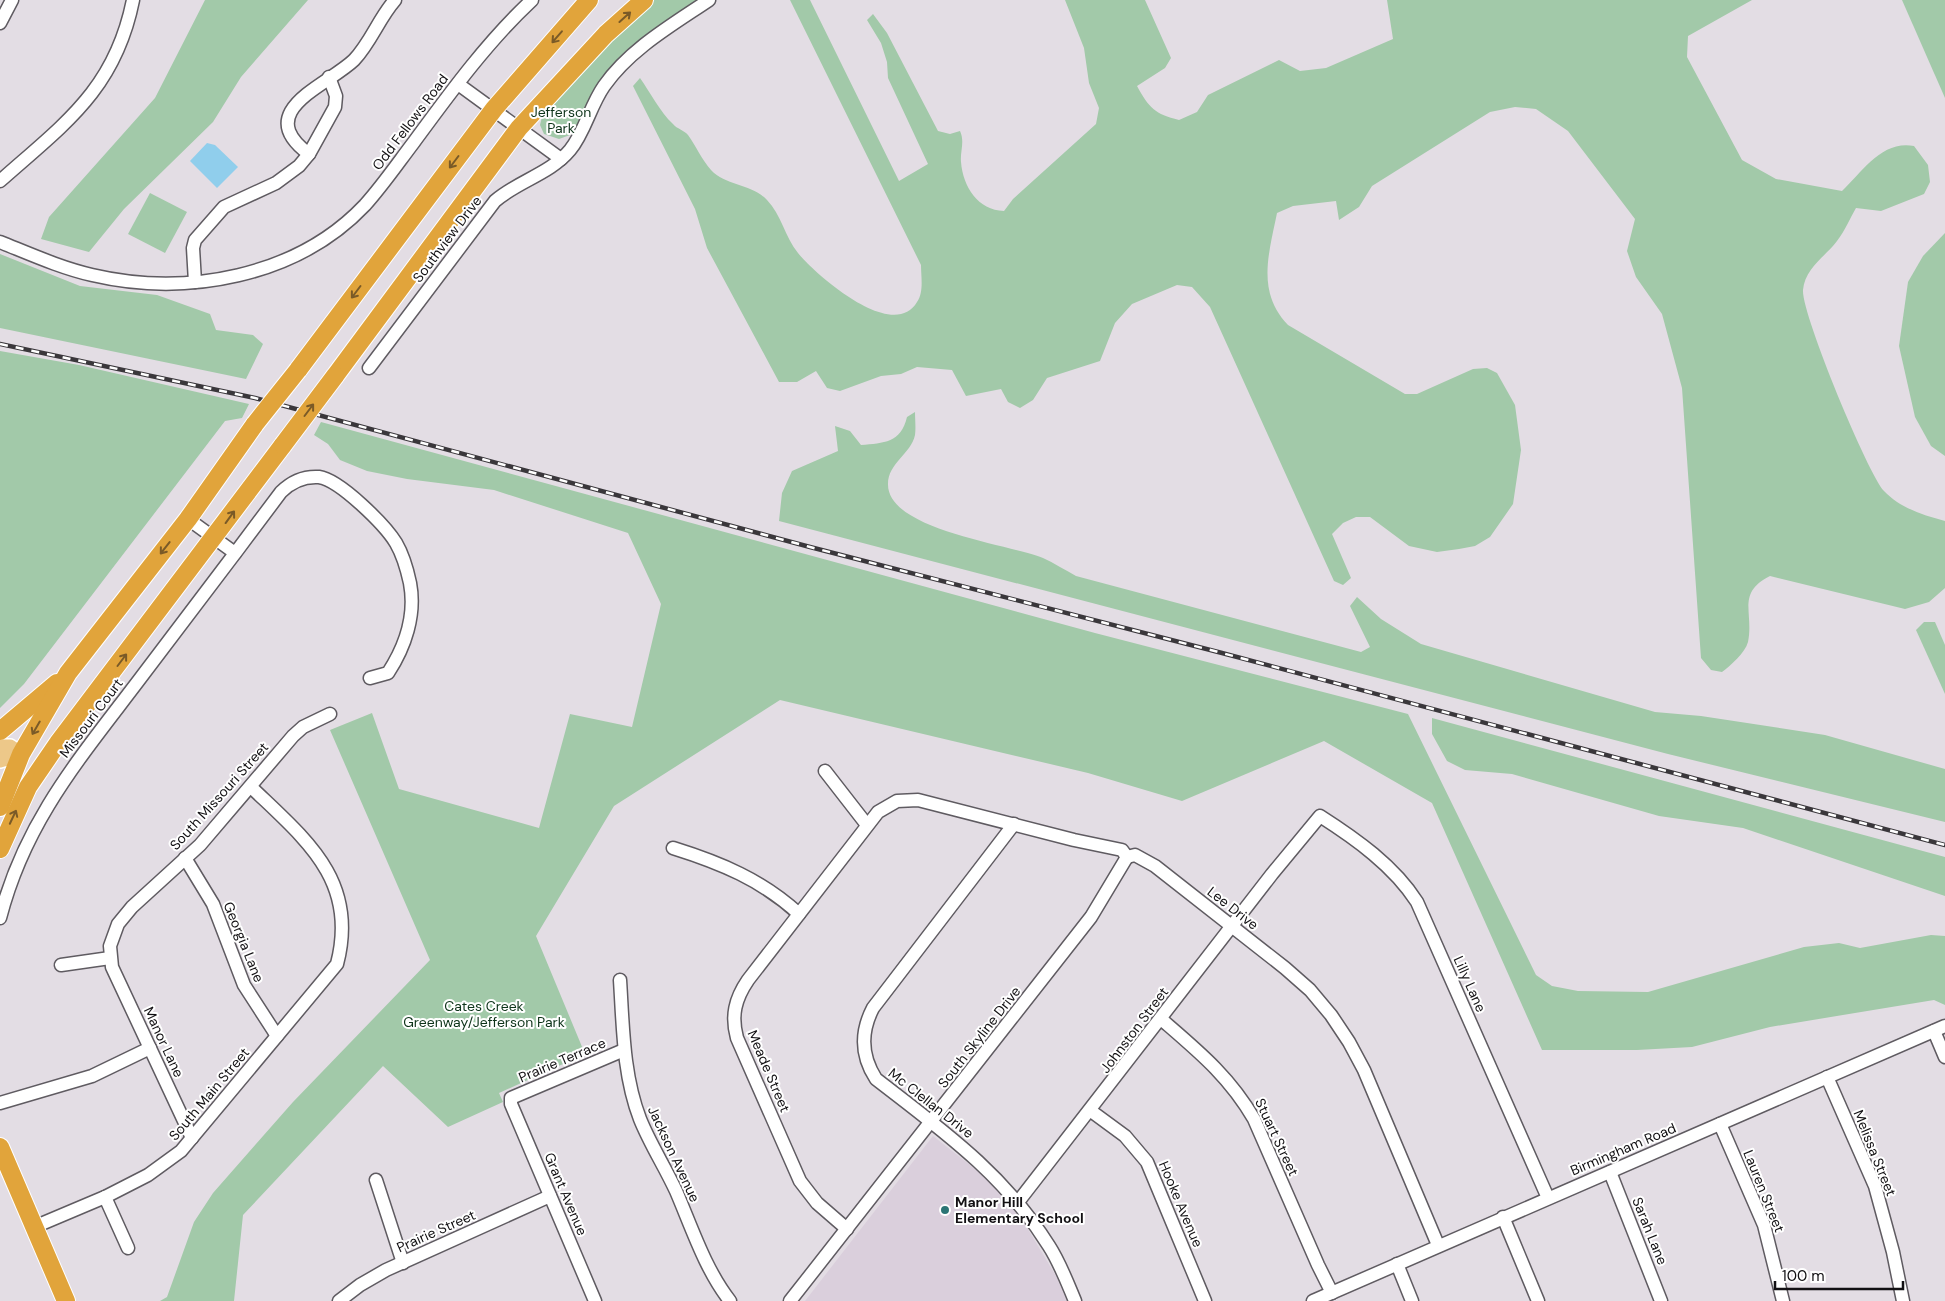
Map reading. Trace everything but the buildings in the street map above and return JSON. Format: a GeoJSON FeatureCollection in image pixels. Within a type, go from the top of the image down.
{"type":"FeatureCollection","features":[{"type":"Feature","properties":{"kind":"highway"},"geometry":{"type":"LineString","coordinates":[[0,807],[21,754],[68,673],[188,519],[255,424],[298,370],[494,108],[589,0]]}},
{"type":"Feature","properties":{"kind":"highway"},"geometry":{"type":"LineString","coordinates":[[0,849],[28,787],[71,727],[519,128],[606,34],[644,0]]}},
{"type":"Feature","properties":{"kind":"highway"},"geometry":{"type":"LineString","coordinates":[[0,730],[68,673]]}},
{"type":"Feature","properties":{"kind":"highway"},"geometry":{"type":"LineString","coordinates":[[21,754],[48,744],[71,727]]}},
{"type":"Feature","properties":{"kind":"highway"},"geometry":{"type":"LineString","coordinates":[[21,754],[28,761],[30,770],[28,787]]}},
{"type":"Feature","properties":{"kind":"highway"},"geometry":{"type":"LineString","coordinates":[[0,1147],[66,1301]]}},
{"type":"Feature","properties":{"kind":"main road"},"geometry":{"type":"LineString","coordinates":[[0,747],[10,747],[21,754]]}},
{"type":"Feature","properties":{"kind":"main road"},"geometry":{"type":"LineString","coordinates":[[0,760],[21,754]]}},
{"type":"Feature","properties":{"kind":"street"},"geometry":{"type":"LineString","coordinates":[[0,23],[12,0]]}},
{"type":"Feature","properties":{"kind":"street"},"geometry":{"type":"LineString","coordinates":[[0,181],[82,107],[97,88],[121,43],[133,0]]}},
{"type":"Feature","properties":{"kind":"street"},"geometry":{"type":"LineString","coordinates":[[309,154],[292,139],[288,124],[289,115],[303,96],[346,66],[363,50],[395,0]]}},
{"type":"Feature","properties":{"kind":"street","name":"Odd Fellows Road"},"geometry":{"type":"LineString","coordinates":[[0,242],[90,275],[154,284],[195,282],[250,272],[304,251],[339,228],[364,205],[458,84],[532,0]]}},
{"type":"Feature","properties":{"kind":"street","name":"Southview Drive"},"geometry":{"type":"LineString","coordinates":[[369,368],[495,201],[560,159],[576,141],[593,103],[617,69],[629,56],[709,0]]}},
{"type":"Feature","properties":{"kind":"street"},"geometry":{"type":"LineString","coordinates":[[195,282],[193,248],[196,240],[224,207],[276,183],[299,166],[309,154],[336,107],[336,96],[329,77]]}},
{"type":"Feature","properties":{"kind":"street"},"geometry":{"type":"LineString","coordinates":[[458,84],[494,108],[560,159]]}},
{"type":"Feature","properties":{"kind":"street","name":"Missouri Court"},"geometry":{"type":"LineString","coordinates":[[0,918],[5,896],[20,857],[50,799],[281,492],[301,479],[320,477],[345,492],[368,510],[397,545],[406,567],[411,595],[408,630],[396,660],[388,673],[370,678]]}},
{"type":"Feature","properties":{"kind":"street"},"geometry":{"type":"LineString","coordinates":[[188,519],[236,553]]}},
{"type":"Feature","properties":{"kind":"street","name":"South Missouri Street"},"geometry":{"type":"LineString","coordinates":[[110,958],[113,935],[118,924],[132,907],[185,858],[251,788],[293,736],[303,727],[330,714]]}},
{"type":"Feature","properties":{"kind":"street"},"geometry":{"type":"LineString","coordinates":[[825,771],[867,826]]}},
{"type":"Feature","properties":{"kind":"street","name":"South Main Street"},"geometry":{"type":"LineString","coordinates":[[34,1227],[105,1197],[165,1164],[192,1138],[337,964],[341,949],[342,916],[339,899],[322,862],[307,841],[251,788]]}},
{"type":"Feature","properties":{"kind":"street","name":"Lee Drive"},"geometry":{"type":"LineString","coordinates":[[867,826],[887,805],[907,799],[1122,850],[1127,857],[1135,855],[1155,866],[1310,990],[1331,1015],[1349,1042],[1364,1070],[1438,1245]]}},
{"type":"Feature","properties":{"kind":"street","name":"Johnston Street"},"geometry":{"type":"LineString","coordinates":[[1018,1202],[1272,874],[1320,816]]}},
{"type":"Feature","properties":{"kind":"street","name":"Lilly Lane"},"geometry":{"type":"LineString","coordinates":[[1320,816],[1352,838],[1397,875],[1417,902],[1548,1198]]}},
{"type":"Feature","properties":{"kind":"street","name":"Mc Clellan Drive"},"geometry":{"type":"LineString","coordinates":[[1014,824],[873,1008],[864,1028],[863,1039],[866,1060],[876,1079],[972,1154],[1018,1202],[1050,1247],[1075,1301]]}},
{"type":"Feature","properties":{"kind":"street","name":"Meade Street"},"geometry":{"type":"LineString","coordinates":[[847,1229],[817,1203],[800,1181],[737,1038],[734,1026],[734,1008],[741,990],[867,826]]}},
{"type":"Feature","properties":{"kind":"street"},"geometry":{"type":"LineString","coordinates":[[673,848],[716,861],[753,879],[799,914]]}},
{"type":"Feature","properties":{"kind":"street","name":"South Skyline Drive"},"geometry":{"type":"LineString","coordinates":[[790,1301],[1091,917],[1127,857]]}},
{"type":"Feature","properties":{"kind":"street","name":"Georgia Lane"},"geometry":{"type":"LineString","coordinates":[[185,858],[213,904],[244,985],[277,1036]]}},
{"type":"Feature","properties":{"kind":"street"},"geometry":{"type":"LineString","coordinates":[[60,965],[110,958]]}},
{"type":"Feature","properties":{"kind":"street","name":"Manor Lane"},"geometry":{"type":"LineString","coordinates":[[110,958],[192,1138]]}},
{"type":"Feature","properties":{"kind":"street","name":"Jackson Avenue"},"geometry":{"type":"LineString","coordinates":[[620,980],[624,1050],[631,1088],[641,1120],[666,1169],[714,1278],[730,1301]]}},
{"type":"Feature","properties":{"kind":"street","name":"Stuart Street"},"geometry":{"type":"LineString","coordinates":[[1161,1019],[1209,1059],[1243,1100],[1254,1119],[1318,1265],[1332,1292]]}},
{"type":"Feature","properties":{"kind":"street"},"geometry":{"type":"LineString","coordinates":[[1939,1028],[1945,1057]]}},
{"type":"Feature","properties":{"kind":"street","name":"Birmingham Road"},"geometry":{"type":"LineString","coordinates":[[1313,1301],[1939,1028]]}},
{"type":"Feature","properties":{"kind":"street"},"geometry":{"type":"LineString","coordinates":[[0,1103],[92,1076],[150,1048]]}},
{"type":"Feature","properties":{"kind":"street","name":"Prairie Terrace"},"geometry":{"type":"LineString","coordinates":[[511,1098],[624,1050]]}},
{"type":"Feature","properties":{"kind":"street","name":"Melissa Street"},"geometry":{"type":"LineString","coordinates":[[1827,1077],[1875,1186],[1893,1252],[1902,1301]]}},
{"type":"Feature","properties":{"kind":"street","name":"Grant Avenue"},"geometry":{"type":"LineString","coordinates":[[511,1098],[511,1104],[595,1301]]}},
{"type":"Feature","properties":{"kind":"street","name":"Hooke Avenue"},"geometry":{"type":"LineString","coordinates":[[1090,1111],[1125,1136],[1147,1162],[1205,1301]]}},
{"type":"Feature","properties":{"kind":"street","name":"Lauren Street"},"geometry":{"type":"LineString","coordinates":[[1720,1124],[1764,1225],[1783,1301]]}},
{"type":"Feature","properties":{"kind":"street","name":"Sarah Lane"},"geometry":{"type":"LineString","coordinates":[[1610,1172],[1661,1301]]}},
{"type":"Feature","properties":{"kind":"street"},"geometry":{"type":"LineString","coordinates":[[376,1180],[403,1263]]}},
{"type":"Feature","properties":{"kind":"street","name":"Prairie Street"},"geometry":{"type":"LineString","coordinates":[[339,1301],[360,1286],[403,1263],[550,1196]]}},
{"type":"Feature","properties":{"kind":"street"},"geometry":{"type":"LineString","coordinates":[[105,1197],[128,1248]]}},
{"type":"Feature","properties":{"kind":"street"},"geometry":{"type":"LineString","coordinates":[[1503,1217],[1538,1301]]}},
{"type":"Feature","properties":{"kind":"street"},"geometry":{"type":"LineString","coordinates":[[1398,1264],[1412,1301]]}},
{"type":"Feature","properties":{"kind":"shaded area","name":"Manor Hill Elementary School"},"geometry":{"type":"Polygon","coordinates":[[[933,1136],[984,1176],[1001,1194],[1026,1226],[1056,1276],[1067,1301],[805,1301],[933,1136]]]}},
{"type":"Feature","properties":{"kind":"green space"},"geometry":{"type":"Polygon","coordinates":[[[205,0],[308,0],[241,77],[213,122],[124,209],[89,252],[41,239],[49,217],[155,98],[205,0]]]}},
{"type":"Feature","properties":{"kind":"green space","name":"Jefferson Park"},"geometry":{"type":"Polygon","coordinates":[[[654,0],[699,0],[632,47],[606,74],[587,106],[576,130],[570,135],[559,139],[544,134],[540,125],[542,117],[621,31],[654,0]]]}},
{"type":"Feature","properties":{"kind":"green space"},"geometry":{"type":"Polygon","coordinates":[[[790,0],[810,0],[899,181],[928,164],[888,78],[887,62],[881,43],[867,20],[873,14],[887,33],[938,131],[950,134],[960,131],[962,139],[962,171],[974,196],[979,202],[995,210],[1004,211],[1013,199],[1096,124],[1099,108],[1089,83],[1084,48],[1065,0],[1145,0],[1171,58],[1165,68],[1137,86],[1149,105],[1164,115],[1179,120],[1197,112],[1208,95],[1279,60],[1300,71],[1326,68],[1393,39],[1387,0],[1752,0],[1688,36],[1687,57],[1742,160],[1776,179],[1842,191],[1874,159],[1892,148],[1903,145],[1914,146],[1928,165],[1930,182],[1924,194],[1881,211],[1856,208],[1840,237],[1807,275],[1803,290],[1805,305],[1837,393],[1864,456],[1876,478],[1884,491],[1897,502],[1920,513],[1945,521],[1945,588],[1929,602],[1905,609],[1770,576],[1753,589],[1750,597],[1748,604],[1748,642],[1744,650],[1722,672],[1711,670],[1701,658],[1682,388],[1662,314],[1636,277],[1627,251],[1635,219],[1568,131],[1536,109],[1515,107],[1490,112],[1372,186],[1359,207],[1339,220],[1336,201],[1293,206],[1277,213],[1269,257],[1268,286],[1278,312],[1288,325],[1405,394],[1417,394],[1473,369],[1487,368],[1497,373],[1515,405],[1521,450],[1513,504],[1490,537],[1475,546],[1437,552],[1409,546],[1370,517],[1356,517],[1343,523],[1332,534],[1351,578],[1343,585],[1334,581],[1210,307],[1192,287],[1177,285],[1132,304],[1115,323],[1100,361],[1047,378],[1033,400],[1020,408],[1008,402],[1001,389],[966,396],[952,370],[917,367],[901,374],[881,376],[840,391],[827,388],[816,371],[797,382],[779,382],[707,248],[695,209],[633,86],[640,78],[664,114],[675,126],[688,135],[711,170],[724,179],[754,191],[767,200],[776,212],[798,253],[820,275],[855,301],[873,310],[891,315],[906,313],[917,302],[921,294],[921,265],[790,0]]]}},
{"type":"Feature","properties":{"kind":"green space"},"geometry":{"type":"Polygon","coordinates":[[[1902,0],[1945,0],[1945,98],[1902,0]]]}},
{"type":"Feature","properties":{"kind":"green space"},"geometry":{"type":"Polygon","coordinates":[[[150,193],[187,212],[165,253],[128,234],[150,193]]]}},
{"type":"Feature","properties":{"kind":"green space"},"geometry":{"type":"Polygon","coordinates":[[[1945,233],[1945,456],[1931,446],[1915,417],[1899,346],[1908,282],[1923,256],[1945,233]]]}},
{"type":"Feature","properties":{"kind":"green space"},"geometry":{"type":"Polygon","coordinates":[[[0,254],[80,286],[157,295],[210,314],[216,330],[253,335],[263,344],[246,379],[0,328],[0,254]]]}},
{"type":"Feature","properties":{"kind":"green space"},"geometry":{"type":"Polygon","coordinates":[[[0,351],[79,365],[249,404],[242,418],[225,421],[24,684],[0,708],[0,351]]]}},
{"type":"Feature","properties":{"kind":"green space"},"geometry":{"type":"Polygon","coordinates":[[[915,412],[915,435],[913,442],[895,464],[888,484],[893,500],[907,513],[928,524],[979,541],[1043,558],[1076,576],[1361,652],[1370,647],[1350,606],[1357,597],[1381,619],[1421,644],[1655,712],[1701,716],[1825,735],[1945,769],[1945,822],[1668,754],[779,521],[782,493],[792,471],[838,451],[835,426],[850,431],[861,445],[884,442],[896,437],[901,432],[907,417],[915,412]]]}},
{"type":"Feature","properties":{"kind":"green space","name":"Cates Creek Greenway/Jefferson Park"},"geometry":{"type":"Polygon","coordinates":[[[321,422],[1095,633],[1408,714],[1536,975],[1552,986],[1578,991],[1648,992],[1804,947],[1839,943],[1860,948],[1931,935],[1945,936],[1945,1005],[1934,1000],[1770,1027],[1692,1047],[1637,1050],[1542,1050],[1432,803],[1324,741],[1182,801],[1088,773],[780,700],[614,806],[536,936],[585,1054],[499,1093],[503,1102],[448,1127],[383,1066],[243,1215],[234,1301],[160,1301],[167,1297],[194,1222],[213,1193],[293,1102],[430,960],[330,730],[372,713],[399,789],[539,828],[570,714],[632,727],[661,604],[628,533],[494,490],[407,479],[367,471],[340,460],[328,444],[314,435],[321,422]]]}},
{"type":"Feature","properties":{"kind":"green space"},"geometry":{"type":"Polygon","coordinates":[[[1924,622],[1935,622],[1945,645],[1945,694],[1916,630],[1924,622]]]}},
{"type":"Feature","properties":{"kind":"green space"},"geometry":{"type":"Polygon","coordinates":[[[1432,718],[1945,857],[1945,896],[1743,828],[1659,816],[1512,774],[1465,770],[1447,761],[1432,734],[1432,718]]]}},
{"type":"Feature","properties":{"kind":"water"},"geometry":{"type":"Polygon","coordinates":[[[207,143],[215,145],[238,167],[217,188],[190,161],[207,143]]]}},
{"type":"Feature","properties":{"kind":"railway"},"geometry":{"type":"LineString","coordinates":[[0,344],[255,398],[810,547],[1222,653],[1945,845]]}},
{"type":"Feature","properties":{"kind":"place","name":"Manor Hill Elementary School"},"geometry":{"type":"Point","coordinates":[945,1210]}}]}
